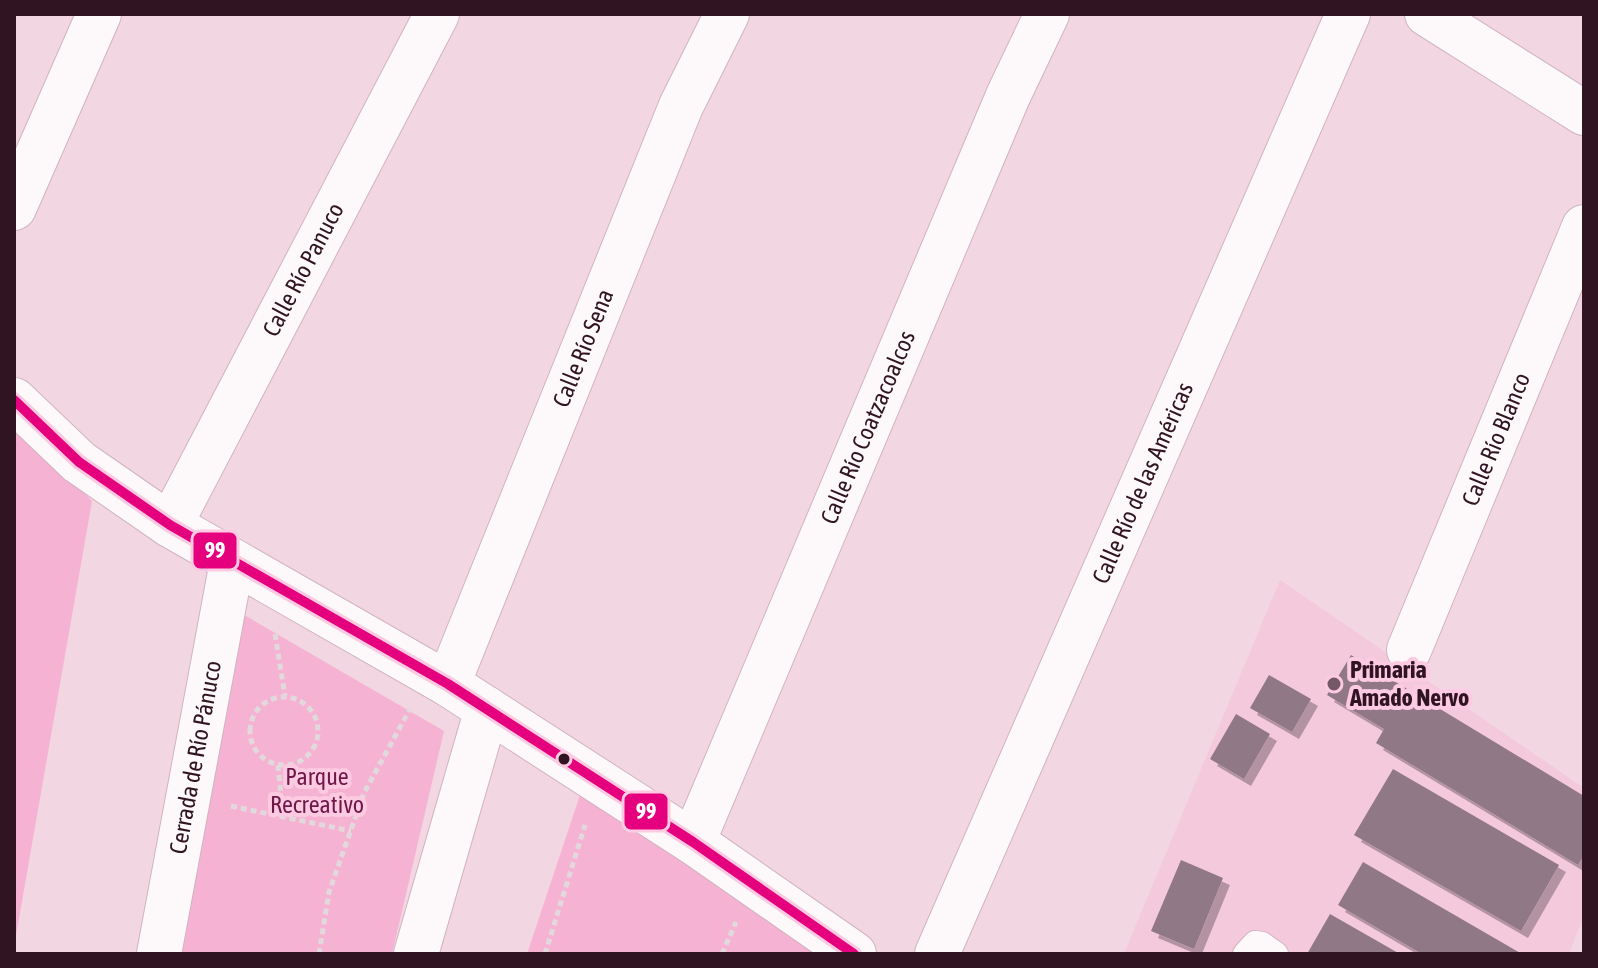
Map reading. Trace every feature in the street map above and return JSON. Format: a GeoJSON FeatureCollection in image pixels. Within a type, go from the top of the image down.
{"type":"FeatureCollection","features":[{"type":"Feature","properties":{"kind":"street"},"geometry":{"type":"LineString","coordinates":[[14,208],[99,14]]}},
{"type":"Feature","properties":{"kind":"street","name":"Calle Río Panuco"},"geometry":{"type":"LineString","coordinates":[[170,525],[437,14]]}},
{"type":"Feature","properties":{"kind":"street","name":"Calle Río Sena"},"geometry":{"type":"LineString","coordinates":[[439,679],[681,106],[727,14]]}},
{"type":"Feature","properties":{"kind":"street","name":"Calle Río Coatzacoalcos"},"geometry":{"type":"LineString","coordinates":[[693,842],[1008,96],[1047,14]]}},
{"type":"Feature","properties":{"kind":"street","name":"Calle Río de las Américas"},"geometry":{"type":"LineString","coordinates":[[937,954],[1348,14]]}},
{"type":"Feature","properties":{"kind":"street"},"geometry":{"type":"LineString","coordinates":[[1427,14],[1584,113]]}},
{"type":"Feature","properties":{"kind":"street","name":"Calle Río Blanco"},"geometry":{"type":"LineString","coordinates":[[1409,650],[1584,227]]}},
{"type":"Feature","properties":{"kind":"street"},"geometry":{"type":"LineString","coordinates":[[14,400],[79,462],[170,525],[487,709],[693,842],[854,954]]}},
{"type":"Feature","properties":{"kind":"street","name":"Cerrada de Río Pánuco"},"geometry":{"type":"LineString","coordinates":[[159,954],[232,562]]}},
{"type":"Feature","properties":{"kind":"street"},"geometry":{"type":"LineString","coordinates":[[416,954],[487,709]]}},
{"type":"Feature","properties":{"kind":"lane"},"geometry":{"type":"LineString","coordinates":[[1245,954],[1255,943],[1276,954]]}},
{"type":"Feature","properties":{"kind":"path"},"geometry":{"type":"LineString","coordinates":[[319,954],[329,892],[364,793],[439,679]]}},
{"type":"Feature","properties":{"kind":"path"},"geometry":{"type":"LineString","coordinates":[[274,697],[296,698],[305,703],[317,721],[316,743],[301,760],[278,765],[258,754],[249,732],[251,720],[264,702],[274,697]]}},
{"type":"Feature","properties":{"kind":"path"},"geometry":{"type":"LineString","coordinates":[[278,765],[283,815]]}},
{"type":"Feature","properties":{"kind":"path"},"geometry":{"type":"LineString","coordinates":[[188,798],[351,831]]}},
{"type":"Feature","properties":{"kind":"path"},"geometry":{"type":"LineString","coordinates":[[545,954],[588,814]]}},
{"type":"Feature","properties":{"kind":"path"},"geometry":{"type":"LineString","coordinates":[[737,919],[749,927]]}},
{"type":"Feature","properties":{"kind":"shaded area","name":"Primaria Amado Nervo"},"geometry":{"type":"Polygon","coordinates":[[[1280,580],[1584,788],[1584,915],[1569,954],[1124,954],[1280,580]]]}},
{"type":"Feature","properties":{"kind":"green space"},"geometry":{"type":"Polygon","coordinates":[[[14,423],[92,501],[14,947],[14,423]]]}},
{"type":"Feature","properties":{"kind":"green space","name":"Parque Recreativo"},"geometry":{"type":"Polygon","coordinates":[[[239,612],[444,731],[392,954],[174,954],[239,612]]]}},
{"type":"Feature","properties":{"kind":"green space"},"geometry":{"type":"Polygon","coordinates":[[[581,792],[822,954],[527,954],[581,792]]]}},
{"type":"Feature","properties":{"kind":"building"},"geometry":{"type":"Polygon","coordinates":[[[1351,655],[1584,796],[1584,855],[1578,865],[1376,743],[1384,729],[1327,695],[1351,655]]]}},
{"type":"Feature","properties":{"kind":"building"},"geometry":{"type":"Polygon","coordinates":[[[1269,675],[1311,699],[1292,732],[1250,708],[1269,675]]]}},
{"type":"Feature","properties":{"kind":"building"},"geometry":{"type":"Polygon","coordinates":[[[1236,714],[1270,734],[1244,779],[1210,759],[1236,714]]]}},
{"type":"Feature","properties":{"kind":"building"},"geometry":{"type":"Polygon","coordinates":[[[1393,769],[1559,865],[1521,931],[1354,835],[1393,769]]]}},
{"type":"Feature","properties":{"kind":"building"},"geometry":{"type":"Polygon","coordinates":[[[1181,860],[1223,878],[1194,949],[1151,931],[1181,860]]]}},
{"type":"Feature","properties":{"kind":"building"},"geometry":{"type":"Polygon","coordinates":[[[1363,862],[1522,954],[1422,954],[1338,905],[1363,862]]]}},
{"type":"Feature","properties":{"kind":"building"},"geometry":{"type":"Polygon","coordinates":[[[1330,914],[1400,954],[1307,954],[1330,914]]]}},
{"type":"Feature","properties":{"kind":"transit line","name":"99"},"geometry":{"type":"LineString","coordinates":[[14,400],[79,462],[170,525],[448,684],[693,842],[854,954]]}},
{"type":"Feature","properties":{"kind":"place","name":"Primaria Amado Nervo"},"geometry":{"type":"Point","coordinates":[1334,684]}}]}
